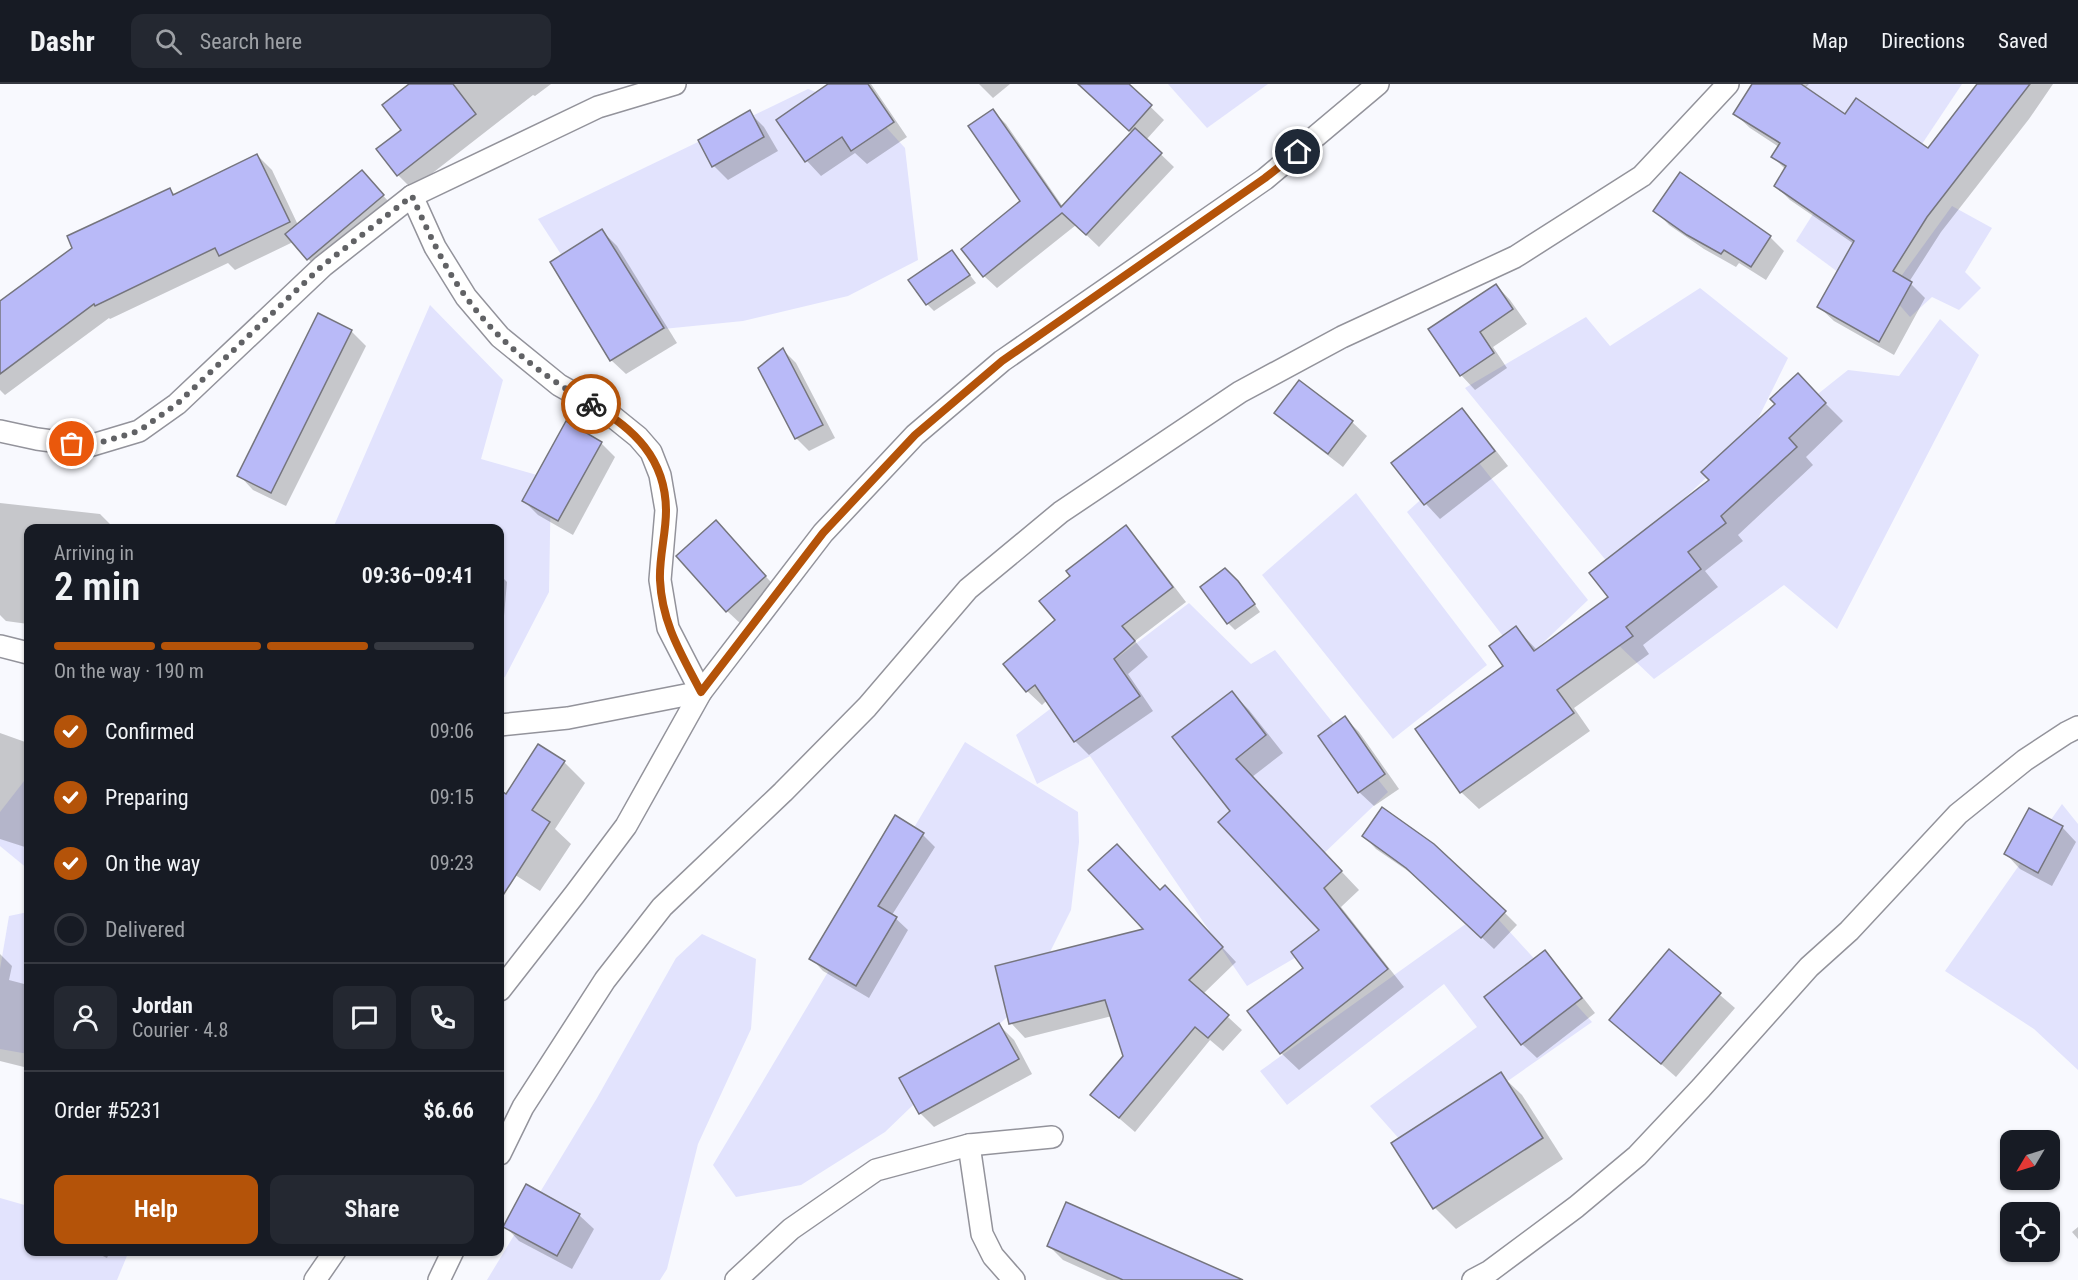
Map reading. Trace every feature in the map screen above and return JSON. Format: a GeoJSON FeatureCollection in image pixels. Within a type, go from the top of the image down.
{"type":"FeatureCollection","features":[{"type":"Feature","properties":{"kind":"lane"},"geometry":{"type":"LineString","coordinates":[[0,431],[89,446],[139,431],[177,404],[322,266],[412,196],[598,107],[675,84]]}},
{"type":"Feature","properties":{"kind":"lane"},"geometry":{"type":"LineString","coordinates":[[504,985],[626,826],[701,692],[823,533],[915,435],[1002,361],[1265,178],[1378,84]]}},
{"type":"Feature","properties":{"kind":"lane"},"geometry":{"type":"LineString","coordinates":[[504,1146],[523,1107],[599,989],[662,906],[783,792],[867,707],[968,589],[1061,513],[1240,392],[1341,337],[1515,257],[1642,176],[1728,84]]}},
{"type":"Feature","properties":{"kind":"lane"},"geometry":{"type":"LineString","coordinates":[[412,196],[435,247],[466,297],[500,337],[559,386],[607,412],[638,437],[651,452],[660,475],[666,510],[660,580],[668,628],[701,692]]}},
{"type":"Feature","properties":{"kind":"lane"},"geometry":{"type":"LineString","coordinates":[[0,646],[24,652]]}},
{"type":"Feature","properties":{"kind":"lane"},"geometry":{"type":"LineString","coordinates":[[504,725],[568,718],[701,692]]}},
{"type":"Feature","properties":{"kind":"lane"},"geometry":{"type":"LineString","coordinates":[[1473,1280],[1490,1271],[1576,1207],[1637,1155],[1701,1088],[1809,967],[1850,931],[1958,814],[2025,760],[2078,727]]}},
{"type":"Feature","properties":{"kind":"lane"},"geometry":{"type":"LineString","coordinates":[[736,1280],[792,1229],[876,1170],[969,1144],[1052,1137]]}},
{"type":"Feature","properties":{"kind":"lane"},"geometry":{"type":"LineString","coordinates":[[969,1144],[982,1234],[993,1256],[1014,1280]]}},
{"type":"Feature","properties":{"kind":"lane"},"geometry":{"type":"LineString","coordinates":[[315,1280],[332,1256]]}},
{"type":"Feature","properties":{"kind":"lane"},"geometry":{"type":"LineString","coordinates":[[439,1280],[451,1256]]}},
{"type":"Feature","properties":{"kind":"shaded area"},"geometry":{"type":"Polygon","coordinates":[[[1168,84],[1268,84],[1207,128],[1168,84]]]}},
{"type":"Feature","properties":{"kind":"shaded area"},"geometry":{"type":"Polygon","coordinates":[[[1807,84],[1962,84],[1910,162],[1805,87],[1807,84]]]}},
{"type":"Feature","properties":{"kind":"shaded area"},"geometry":{"type":"Polygon","coordinates":[[[808,89],[874,114],[905,148],[918,260],[848,296],[743,321],[613,334],[538,219],[808,89]]]}},
{"type":"Feature","properties":{"kind":"shaded area"},"geometry":{"type":"Polygon","coordinates":[[[1842,168],[1871,179],[1850,281],[1796,241],[1842,168]]]}},
{"type":"Feature","properties":{"kind":"shaded area"},"geometry":{"type":"Polygon","coordinates":[[[1952,206],[1992,228],[1965,272],[1981,288],[1959,310],[1932,297],[1910,317],[1889,293],[1952,206]]]}},
{"type":"Feature","properties":{"kind":"shaded area"},"geometry":{"type":"Polygon","coordinates":[[[1700,288],[1788,358],[1748,439],[1623,555],[1613,569],[1465,388],[1586,317],[1610,346],[1700,288]]]}},
{"type":"Feature","properties":{"kind":"shaded area"},"geometry":{"type":"Polygon","coordinates":[[[430,305],[503,380],[481,459],[551,479],[549,592],[505,677],[504,524],[335,524],[430,305]]]}},
{"type":"Feature","properties":{"kind":"shaded area"},"geometry":{"type":"Polygon","coordinates":[[[1940,319],[1979,355],[1837,629],[1784,585],[1654,679],[1594,622],[1809,401],[1848,370],[1899,376],[1940,319]]]}},
{"type":"Feature","properties":{"kind":"shaded area"},"geometry":{"type":"Polygon","coordinates":[[[1472,454],[1588,600],[1523,662],[1407,512],[1472,454]]]}},
{"type":"Feature","properties":{"kind":"shaded area"},"geometry":{"type":"Polygon","coordinates":[[[1356,493],[1487,665],[1393,739],[1262,575],[1356,493]]]}},
{"type":"Feature","properties":{"kind":"shaded area"},"geometry":{"type":"Polygon","coordinates":[[[1189,603],[1251,664],[1275,650],[1388,792],[1295,881],[1334,935],[1247,986],[1090,756],[1037,784],[1016,735],[1189,603]]]}},
{"type":"Feature","properties":{"kind":"shaded area"},"geometry":{"type":"Polygon","coordinates":[[[965,742],[1078,812],[1079,842],[1071,910],[1026,1000],[885,1132],[801,1185],[736,1197],[713,1165],[965,742]]]}},
{"type":"Feature","properties":{"kind":"shaded area"},"geometry":{"type":"Polygon","coordinates":[[[24,781],[24,866],[0,846],[0,812],[24,781]]]}},
{"type":"Feature","properties":{"kind":"shaded area"},"geometry":{"type":"Polygon","coordinates":[[[2062,804],[2078,824],[2078,1070],[2034,1029],[1945,971],[2062,804]]]}},
{"type":"Feature","properties":{"kind":"shaded area"},"geometry":{"type":"Polygon","coordinates":[[[1488,908],[1592,1022],[1409,1150],[1370,1106],[1477,1027],[1444,984],[1287,1105],[1260,1071],[1488,908]]]}},
{"type":"Feature","properties":{"kind":"shaded area"},"geometry":{"type":"Polygon","coordinates":[[[24,913],[24,1053],[0,1049],[0,969],[9,916],[24,913]]]}},
{"type":"Feature","properties":{"kind":"shaded area"},"geometry":{"type":"Polygon","coordinates":[[[702,934],[756,959],[751,1029],[698,1144],[667,1269],[660,1280],[487,1280],[502,1256],[504,1256],[504,1252],[597,1098],[676,958],[702,934]]]}},
{"type":"Feature","properties":{"kind":"shaded area"},"geometry":{"type":"Polygon","coordinates":[[[0,1198],[24,1205],[24,1256],[127,1256],[117,1280],[0,1280],[0,1198]]]}},
{"type":"Feature","properties":{"kind":"building"},"geometry":{"type":"Polygon","coordinates":[[[409,84],[453,84],[476,114],[397,176],[376,149],[401,130],[382,105],[409,84]]]}},
{"type":"Feature","properties":{"kind":"building"},"geometry":{"type":"Polygon","coordinates":[[[828,84],[868,84],[894,122],[851,151],[842,137],[805,162],[776,120],[828,84]]]}},
{"type":"Feature","properties":{"kind":"building"},"geometry":{"type":"Polygon","coordinates":[[[1078,84],[1129,84],[1152,105],[1129,131],[1078,84]]]}},
{"type":"Feature","properties":{"kind":"building"},"geometry":{"type":"Polygon","coordinates":[[[1752,84],[1801,84],[1845,114],[1856,98],[1928,148],[1977,84],[2030,84],[1927,217],[1893,271],[1912,282],[1879,342],[1817,307],[1854,241],[1774,186],[1786,166],[1771,157],[1780,143],[1733,114],[1752,84]]]}},
{"type":"Feature","properties":{"kind":"building"},"geometry":{"type":"Polygon","coordinates":[[[993,109],[1061,207],[1135,128],[1162,153],[1086,235],[1062,213],[983,277],[961,249],[1020,201],[968,126],[993,109]]]}},
{"type":"Feature","properties":{"kind":"building"},"geometry":{"type":"Polygon","coordinates":[[[750,110],[764,137],[712,167],[698,140],[750,110]]]}},
{"type":"Feature","properties":{"kind":"building"},"geometry":{"type":"Polygon","coordinates":[[[257,154],[290,222],[219,256],[215,248],[95,306],[94,304],[0,374],[0,301],[72,248],[67,236],[170,188],[173,195],[257,154]]]}},
{"type":"Feature","properties":{"kind":"building"},"geometry":{"type":"Polygon","coordinates":[[[362,170],[384,195],[307,260],[285,234],[362,170]]]}},
{"type":"Feature","properties":{"kind":"building"},"geometry":{"type":"Polygon","coordinates":[[[1680,172],[1771,236],[1751,267],[1724,250],[1721,254],[1687,235],[1653,211],[1680,172]]]}},
{"type":"Feature","properties":{"kind":"building"},"geometry":{"type":"Polygon","coordinates":[[[602,229],[664,328],[610,361],[550,262],[602,229]]]}},
{"type":"Feature","properties":{"kind":"building"},"geometry":{"type":"Polygon","coordinates":[[[952,250],[970,275],[926,305],[908,280],[952,250]]]}},
{"type":"Feature","properties":{"kind":"building"},"geometry":{"type":"Polygon","coordinates":[[[1496,284],[1513,309],[1480,332],[1494,353],[1460,376],[1428,329],[1496,284]]]}},
{"type":"Feature","properties":{"kind":"building"},"geometry":{"type":"Polygon","coordinates":[[[318,313],[352,330],[271,493],[237,476],[318,313]]]}},
{"type":"Feature","properties":{"kind":"building"},"geometry":{"type":"Polygon","coordinates":[[[783,348],[823,425],[795,439],[758,368],[783,348]]]}},
{"type":"Feature","properties":{"kind":"building"},"geometry":{"type":"Polygon","coordinates":[[[1798,373],[1826,403],[1789,438],[1797,447],[1721,516],[1726,523],[1688,552],[1701,569],[1626,627],[1633,636],[1557,690],[1574,713],[1460,793],[1415,729],[1503,666],[1489,646],[1516,626],[1534,651],[1608,597],[1589,573],[1709,480],[1701,472],[1775,404],[1770,399],[1798,373]]]}},
{"type":"Feature","properties":{"kind":"building"},"geometry":{"type":"Polygon","coordinates":[[[1299,380],[1353,421],[1328,454],[1274,413],[1299,380]]]}},
{"type":"Feature","properties":{"kind":"building"},"geometry":{"type":"Polygon","coordinates":[[[1462,408],[1495,451],[1424,505],[1391,463],[1462,408]]]}},
{"type":"Feature","properties":{"kind":"building"},"geometry":{"type":"Polygon","coordinates":[[[566,421],[602,442],[558,521],[522,501],[566,421]]]}},
{"type":"Feature","properties":{"kind":"building"},"geometry":{"type":"Polygon","coordinates":[[[716,520],[766,576],[726,612],[676,556],[716,520]]]}},
{"type":"Feature","properties":{"kind":"building"},"geometry":{"type":"Polygon","coordinates":[[[1126,525],[1173,587],[1122,626],[1135,641],[1114,659],[1140,696],[1074,742],[1035,685],[1026,692],[1003,664],[1055,620],[1039,601],[1070,576],[1066,571],[1126,525]]]}},
{"type":"Feature","properties":{"kind":"building"},"geometry":{"type":"Polygon","coordinates":[[[1225,568],[1255,604],[1227,624],[1200,587],[1225,568]]]}},
{"type":"Feature","properties":{"kind":"building"},"geometry":{"type":"Polygon","coordinates":[[[1232,691],[1266,735],[1236,759],[1342,871],[1324,888],[1388,969],[1280,1054],[1247,1011],[1303,968],[1291,952],[1319,930],[1218,822],[1230,811],[1172,737],[1232,691]]]}},
{"type":"Feature","properties":{"kind":"building"},"geometry":{"type":"Polygon","coordinates":[[[1345,716],[1385,774],[1358,793],[1318,736],[1345,716]]]}},
{"type":"Feature","properties":{"kind":"building"},"geometry":{"type":"Polygon","coordinates":[[[538,744],[565,761],[532,810],[550,822],[504,894],[504,793],[506,794],[538,744]]]}},
{"type":"Feature","properties":{"kind":"building"},"geometry":{"type":"Polygon","coordinates":[[[1382,807],[1434,844],[1506,911],[1481,938],[1406,868],[1362,836],[1382,807]]]}},
{"type":"Feature","properties":{"kind":"building"},"geometry":{"type":"Polygon","coordinates":[[[2029,808],[2063,826],[2038,873],[2004,854],[2029,808]]]}},
{"type":"Feature","properties":{"kind":"building"},"geometry":{"type":"Polygon","coordinates":[[[895,815],[924,833],[878,906],[897,917],[856,986],[809,959],[895,815]]]}},
{"type":"Feature","properties":{"kind":"building"},"geometry":{"type":"Polygon","coordinates":[[[1117,844],[1160,890],[1165,885],[1223,947],[1189,980],[1229,1015],[1208,1038],[1195,1027],[1119,1118],[1090,1095],[1123,1056],[1105,1000],[1009,1024],[995,966],[1143,929],[1088,870],[1117,844]]]}},
{"type":"Feature","properties":{"kind":"building"},"geometry":{"type":"Polygon","coordinates":[[[1669,949],[1721,993],[1661,1064],[1609,1020],[1669,949]]]}},
{"type":"Feature","properties":{"kind":"building"},"geometry":{"type":"Polygon","coordinates":[[[1545,950],[1582,998],[1521,1045],[1484,997],[1545,950]]]}},
{"type":"Feature","properties":{"kind":"building"},"geometry":{"type":"Polygon","coordinates":[[[999,1023],[1019,1059],[919,1114],[899,1078],[999,1023]]]}},
{"type":"Feature","properties":{"kind":"building"},"geometry":{"type":"Polygon","coordinates":[[[1501,1072],[1543,1138],[1433,1209],[1391,1143],[1501,1072]]]}},
{"type":"Feature","properties":{"kind":"building"},"geometry":{"type":"Polygon","coordinates":[[[526,1184],[580,1214],[557,1256],[504,1228],[526,1184]]]}},
{"type":"Feature","properties":{"kind":"building"},"geometry":{"type":"Polygon","coordinates":[[[1066,1202],[1243,1280],[1123,1280],[1047,1246],[1066,1202]]]}},
{"type":"Feature","properties":{"kind":"way so far"},"geometry":{"type":"LineString","coordinates":[[72,444],[89,446],[139,431],[177,404],[322,266],[412,196],[435,247],[466,297],[500,337],[559,386],[591,404]]}},
{"type":"Feature","properties":{"kind":"route"},"geometry":{"type":"LineString","coordinates":[[591,404],[607,412],[638,437],[651,452],[660,475],[666,510],[660,580],[668,628],[701,692],[823,533],[915,435],[1002,361],[1265,178],[1298,152]]}}]}
